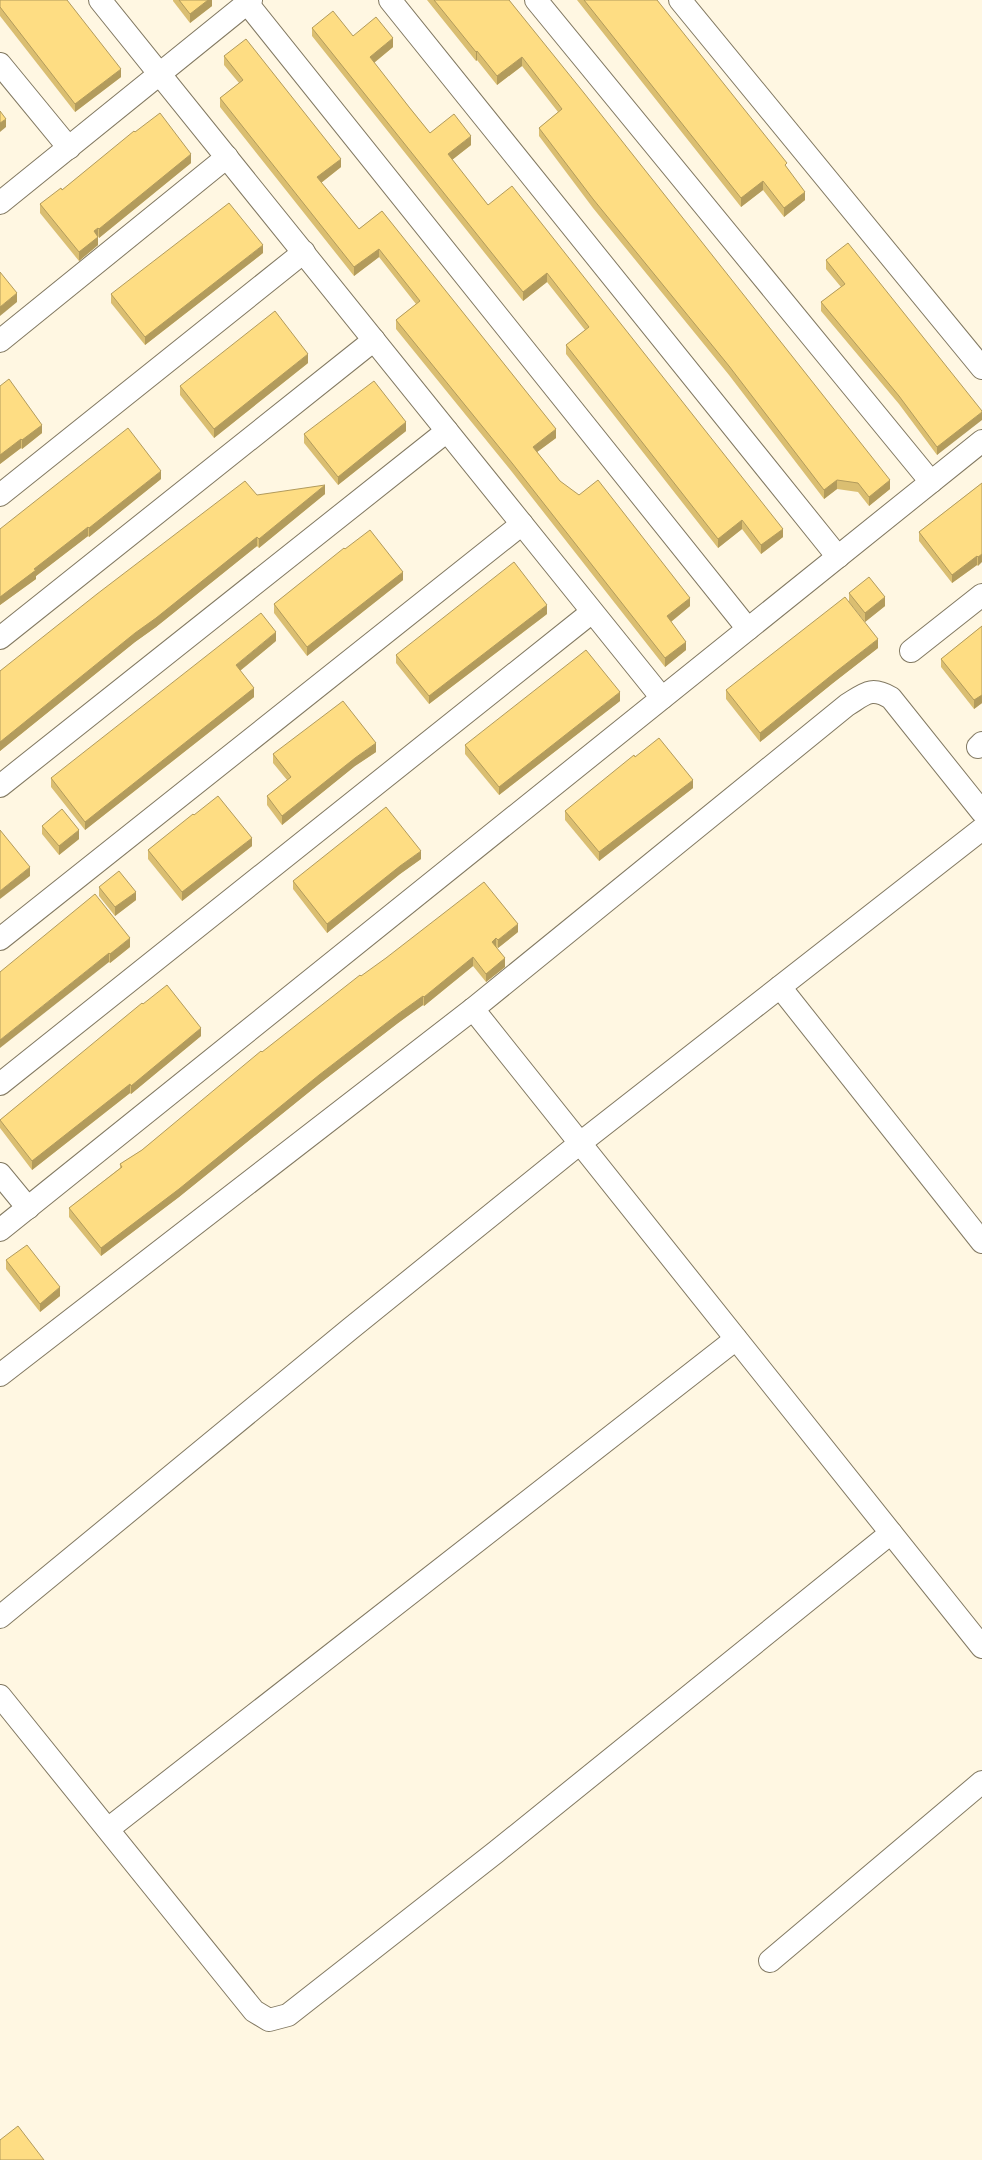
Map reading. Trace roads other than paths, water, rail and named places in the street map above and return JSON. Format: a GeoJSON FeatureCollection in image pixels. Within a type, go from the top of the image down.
{"type":"FeatureCollection","features":[{"type":"Feature","properties":{"kind":"street"},"geometry":{"type":"LineString","coordinates":[[100,0],[662,698]]}},
{"type":"Feature","properties":{"kind":"street"},"geometry":{"type":"LineString","coordinates":[[390,0],[838,557]]}},
{"type":"Feature","properties":{"kind":"street"},"geometry":{"type":"LineString","coordinates":[[536,0],[931,482]]}},
{"type":"Feature","properties":{"kind":"street"},"geometry":{"type":"LineString","coordinates":[[680,0],[982,368]]}},
{"type":"Feature","properties":{"kind":"street"},"geometry":{"type":"LineString","coordinates":[[0,203],[249,2],[748,629]]}},
{"type":"Feature","properties":{"kind":"street"},"geometry":{"type":"LineString","coordinates":[[0,64],[69,148]]}},
{"type":"Feature","properties":{"kind":"street"},"geometry":{"type":"LineString","coordinates":[[0,341],[227,157]]}},
{"type":"Feature","properties":{"kind":"street"},"geometry":{"type":"LineString","coordinates":[[0,494],[304,252]]}},
{"type":"Feature","properties":{"kind":"street"},"geometry":{"type":"LineString","coordinates":[[0,638],[374,340]]}},
{"type":"Feature","properties":{"kind":"street"},"geometry":{"type":"LineString","coordinates":[[0,786],[447,431]]}},
{"type":"Feature","properties":{"kind":"street"},"geometry":{"type":"LineString","coordinates":[[0,1230],[982,441]]}},
{"type":"Feature","properties":{"kind":"street"},"geometry":{"type":"LineString","coordinates":[[0,939],[522,524]]}},
{"type":"Feature","properties":{"kind":"street"},"geometry":{"type":"LineString","coordinates":[[911,651],[982,595]]}},
{"type":"Feature","properties":{"kind":"street"},"geometry":{"type":"LineString","coordinates":[[0,1084],[592,612]]}},
{"type":"Feature","properties":{"kind":"street"},"geometry":{"type":"LineString","coordinates":[[0,1375],[473,1009],[847,705],[867,692],[880,691],[891,698],[982,812]]}},
{"type":"Feature","properties":{"kind":"street"},"geometry":{"type":"LineString","coordinates":[[0,1617],[350,1329],[580,1144],[982,828]]}},
{"type":"Feature","properties":{"kind":"street"},"geometry":{"type":"LineString","coordinates":[[780,987],[982,1242]]}},
{"type":"Feature","properties":{"kind":"street"},"geometry":{"type":"LineString","coordinates":[[473,1009],[982,1647]]}},
{"type":"Feature","properties":{"kind":"street"},"geometry":{"type":"LineString","coordinates":[[0,1174],[28,1208]]}},
{"type":"Feature","properties":{"kind":"street"},"geometry":{"type":"LineString","coordinates":[[108,1829],[736,1339]]}},
{"type":"Feature","properties":{"kind":"street"},"geometry":{"type":"LineString","coordinates":[[0,1696],[254,2011],[269,2020],[288,2015],[496,1852],[891,1533]]}},
{"type":"Feature","properties":{"kind":"street"},"geometry":{"type":"LineString","coordinates":[[770,1962],[982,1782]]}}]}
